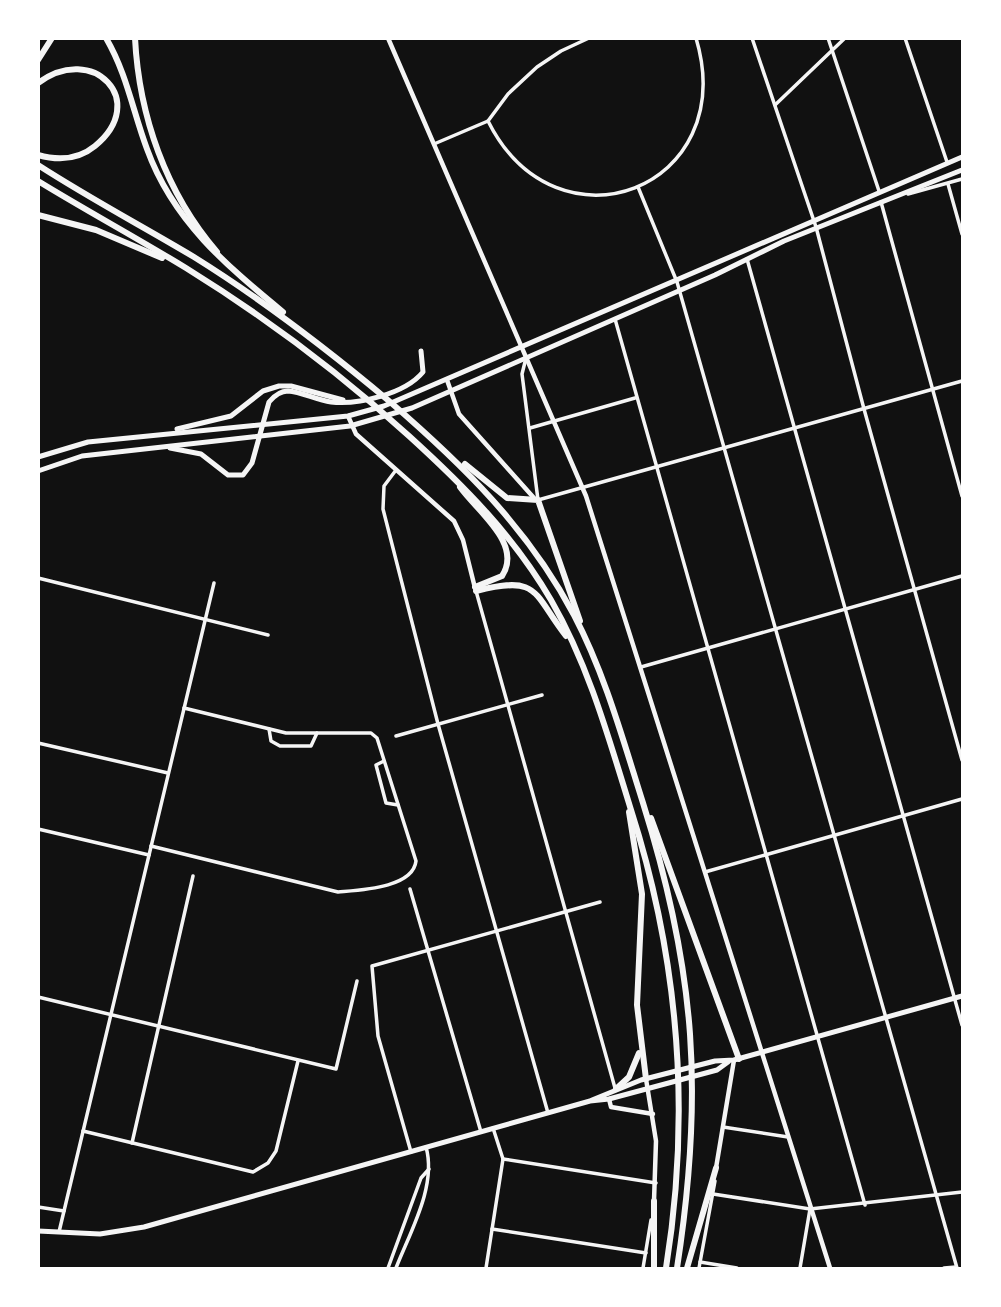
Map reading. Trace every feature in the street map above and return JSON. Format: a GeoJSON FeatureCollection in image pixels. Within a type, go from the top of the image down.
{"type":"FeatureCollection","features":[{"type":"Feature","properties":{"kind":"highway"},"geometry":{"type":"LineString","coordinates":[[38,60],[52,38]]}},
{"type":"Feature","properties":{"kind":"highway"},"geometry":{"type":"LineString","coordinates":[[106,38],[127,82],[146,149],[171,201],[207,247],[449,454],[507,498],[538,500],[585,636],[603,678],[674,911],[692,1042],[692,1152],[677,1269]]}},
{"type":"Feature","properties":{"kind":"highway"},"geometry":{"type":"LineString","coordinates":[[135,38],[147,114],[167,175],[180,200],[211,244],[259,292]]}},
{"type":"Feature","properties":{"kind":"highway"},"geometry":{"type":"LineString","coordinates":[[38,83],[58,72],[74,68],[89,69],[101,74],[110,84],[118,107],[110,131],[90,150],[63,159],[38,155]]}},
{"type":"Feature","properties":{"kind":"highway"},"geometry":{"type":"LineString","coordinates":[[38,165],[219,274],[337,357]]}},
{"type":"Feature","properties":{"kind":"highway"},"geometry":{"type":"LineString","coordinates":[[38,181],[220,290],[320,361],[449,472],[512,541],[551,601],[576,649],[596,698],[656,895],[669,964],[677,1027],[679,1152],[666,1269]]}},
{"type":"Feature","properties":{"kind":"highway"},"geometry":{"type":"LineString","coordinates":[[38,215],[74,222],[122,240],[220,290]]}},
{"type":"Feature","properties":{"kind":"highway"},"geometry":{"type":"LineString","coordinates":[[449,454],[498,503],[527,540],[564,597],[585,636]]}},
{"type":"Feature","properties":{"kind":"highway"},"geometry":{"type":"LineString","coordinates":[[449,472],[503,540],[508,551],[508,563],[502,576],[475,589]]}},
{"type":"Feature","properties":{"kind":"highway"},"geometry":{"type":"LineString","coordinates":[[475,589],[510,584],[533,590],[544,600],[576,649]]}},
{"type":"Feature","properties":{"kind":"highway"},"geometry":{"type":"LineString","coordinates":[[626,793],[642,894],[637,1005],[640,1048],[646,1079]]}},
{"type":"Feature","properties":{"kind":"highway"},"geometry":{"type":"LineString","coordinates":[[640,794],[659,835],[734,1060]]}},
{"type":"Feature","properties":{"kind":"highway"},"geometry":{"type":"LineString","coordinates":[[615,1089],[629,1077],[640,1048]]}},
{"type":"Feature","properties":{"kind":"highway"},"geometry":{"type":"LineString","coordinates":[[688,1269],[716,1168]]}},
{"type":"Feature","properties":{"kind":"highway"},"geometry":{"type":"LineString","coordinates":[[654,1201],[654,1269]]}},
{"type":"Feature","properties":{"kind":"main road"},"geometry":{"type":"LineString","coordinates":[[38,457],[88,442],[362,413],[405,399],[677,282],[814,219],[962,157]]}},
{"type":"Feature","properties":{"kind":"main road"},"geometry":{"type":"LineString","coordinates":[[38,471],[82,456],[350,426],[412,408],[816,227],[947,181],[962,170]]}},
{"type":"Feature","properties":{"kind":"main road"},"geometry":{"type":"LineString","coordinates":[[156,446],[201,454],[228,475],[243,475],[252,464],[270,402],[276,395],[288,391],[328,402],[355,402],[388,392],[411,383],[423,372],[421,351]]}},
{"type":"Feature","properties":{"kind":"main road"},"geometry":{"type":"LineString","coordinates":[[153,434],[231,416],[263,391],[279,386],[291,386],[355,402]]}},
{"type":"Feature","properties":{"kind":"main road"},"geometry":{"type":"LineString","coordinates":[[38,1231],[100,1234],[144,1227],[590,1101],[615,1089],[656,1076],[715,1060],[734,1060],[761,1053],[962,996]]}},
{"type":"Feature","properties":{"kind":"main road"},"geometry":{"type":"LineString","coordinates":[[590,1101],[609,1100],[717,1070],[734,1060]]}},
{"type":"Feature","properties":{"kind":"street"},"geometry":{"type":"LineString","coordinates":[[388,38],[583,489],[830,1269]]}},
{"type":"Feature","properties":{"kind":"street"},"geometry":{"type":"LineString","coordinates":[[434,144],[488,121],[508,94],[537,67],[561,51],[589,38]]}},
{"type":"Feature","properties":{"kind":"street"},"geometry":{"type":"LineString","coordinates":[[488,121],[503,148],[517,164],[555,188],[598,195],[638,187],[676,160],[697,127],[705,81],[696,38]]}},
{"type":"Feature","properties":{"kind":"street"},"geometry":{"type":"LineString","coordinates":[[752,38],[814,219],[962,760]]}},
{"type":"Feature","properties":{"kind":"street"},"geometry":{"type":"LineString","coordinates":[[828,38],[879,191]]}},
{"type":"Feature","properties":{"kind":"street"},"geometry":{"type":"LineString","coordinates":[[775,104],[845,38]]}},
{"type":"Feature","properties":{"kind":"street"},"geometry":{"type":"LineString","coordinates":[[905,38],[947,164]]}},
{"type":"Feature","properties":{"kind":"street"},"geometry":{"type":"LineString","coordinates":[[962,179],[947,181],[962,234]]}},
{"type":"Feature","properties":{"kind":"street"},"geometry":{"type":"LineString","coordinates":[[638,187],[677,282],[886,1017],[956,1268],[944,1269]]}},
{"type":"Feature","properties":{"kind":"street"},"geometry":{"type":"LineString","coordinates":[[881,202],[962,496]]}},
{"type":"Feature","properties":{"kind":"street"},"geometry":{"type":"LineString","coordinates":[[747,259],[962,1025]]}},
{"type":"Feature","properties":{"kind":"street"},"geometry":{"type":"LineString","coordinates":[[615,319],[865,1205]]}},
{"type":"Feature","properties":{"kind":"street"},"geometry":{"type":"LineString","coordinates":[[526,358],[522,374],[538,500]]}},
{"type":"Feature","properties":{"kind":"street"},"geometry":{"type":"LineString","coordinates":[[447,380],[460,414],[526,493],[538,500],[962,382]]}},
{"type":"Feature","properties":{"kind":"street"},"geometry":{"type":"LineString","coordinates":[[530,428],[636,398]]}},
{"type":"Feature","properties":{"kind":"street"},"geometry":{"type":"LineString","coordinates":[[348,416],[350,426],[454,521],[463,540],[615,1089]]}},
{"type":"Feature","properties":{"kind":"street"},"geometry":{"type":"LineString","coordinates":[[396,469],[384,486],[382,505],[438,724],[548,1113]]}},
{"type":"Feature","properties":{"kind":"street"},"geometry":{"type":"LineString","coordinates":[[639,668],[962,576]]}},
{"type":"Feature","properties":{"kind":"street"},"geometry":{"type":"LineString","coordinates":[[38,578],[268,635]]}},
{"type":"Feature","properties":{"kind":"street"},"geometry":{"type":"LineString","coordinates":[[59,1233],[214,583]]}},
{"type":"Feature","properties":{"kind":"street"},"geometry":{"type":"LineString","coordinates":[[396,736],[542,695]]}},
{"type":"Feature","properties":{"kind":"street"},"geometry":{"type":"LineString","coordinates":[[151,846],[338,892],[361,890],[407,878],[415,869],[416,861],[377,738],[371,733],[286,733],[184,708]]}},
{"type":"Feature","properties":{"kind":"street"},"geometry":{"type":"LineString","coordinates":[[269,729],[271,741],[280,746],[311,746],[317,733]]}},
{"type":"Feature","properties":{"kind":"street"},"geometry":{"type":"LineString","coordinates":[[38,743],[168,773]]}},
{"type":"Feature","properties":{"kind":"street"},"geometry":{"type":"LineString","coordinates":[[384,761],[376,765],[386,803],[398,805]]}},
{"type":"Feature","properties":{"kind":"street"},"geometry":{"type":"LineString","coordinates":[[703,872],[962,799]]}},
{"type":"Feature","properties":{"kind":"street"},"geometry":{"type":"LineString","coordinates":[[38,829],[149,856]]}},
{"type":"Feature","properties":{"kind":"street"},"geometry":{"type":"LineString","coordinates":[[132,1143],[193,876]]}},
{"type":"Feature","properties":{"kind":"street"},"geometry":{"type":"LineString","coordinates":[[410,889],[481,1132]]}},
{"type":"Feature","properties":{"kind":"street"},"geometry":{"type":"LineString","coordinates":[[411,1152],[378,1036],[372,966],[600,902]]}},
{"type":"Feature","properties":{"kind":"street"},"geometry":{"type":"LineString","coordinates":[[38,997],[336,1069],[357,981]]}},
{"type":"Feature","properties":{"kind":"street"},"geometry":{"type":"LineString","coordinates":[[699,1269],[734,1060]]}},
{"type":"Feature","properties":{"kind":"street"},"geometry":{"type":"LineString","coordinates":[[83,1131],[253,1171],[268,1163],[276,1151],[298,1061]]}},
{"type":"Feature","properties":{"kind":"street"},"geometry":{"type":"LineString","coordinates":[[643,1269],[656,1183],[653,1114],[646,1079]]}},
{"type":"Feature","properties":{"kind":"street"},"geometry":{"type":"LineString","coordinates":[[609,1100],[611,1107],[653,1114]]}},
{"type":"Feature","properties":{"kind":"street"},"geometry":{"type":"LineString","coordinates":[[723,1127],[788,1137]]}},
{"type":"Feature","properties":{"kind":"street"},"geometry":{"type":"LineString","coordinates":[[486,1269],[503,1159],[493,1128]]}},
{"type":"Feature","properties":{"kind":"street"},"geometry":{"type":"LineString","coordinates":[[396,1269],[428,1181],[430,1167],[426,1147]]}},
{"type":"Feature","properties":{"kind":"street"},"geometry":{"type":"LineString","coordinates":[[503,1159],[656,1183]]}},
{"type":"Feature","properties":{"kind":"street"},"geometry":{"type":"LineString","coordinates":[[388,1269],[421,1178],[430,1167]]}},
{"type":"Feature","properties":{"kind":"street"},"geometry":{"type":"LineString","coordinates":[[713,1194],[810,1209],[865,1205],[962,1192]]}},
{"type":"Feature","properties":{"kind":"street"},"geometry":{"type":"LineString","coordinates":[[38,1207],[64,1211]]}},
{"type":"Feature","properties":{"kind":"street"},"geometry":{"type":"LineString","coordinates":[[800,1269],[810,1209]]}},
{"type":"Feature","properties":{"kind":"street"},"geometry":{"type":"LineString","coordinates":[[492,1229],[646,1253]]}},
{"type":"Feature","properties":{"kind":"street"},"geometry":{"type":"LineString","coordinates":[[700,1262],[737,1269]]}}]}
